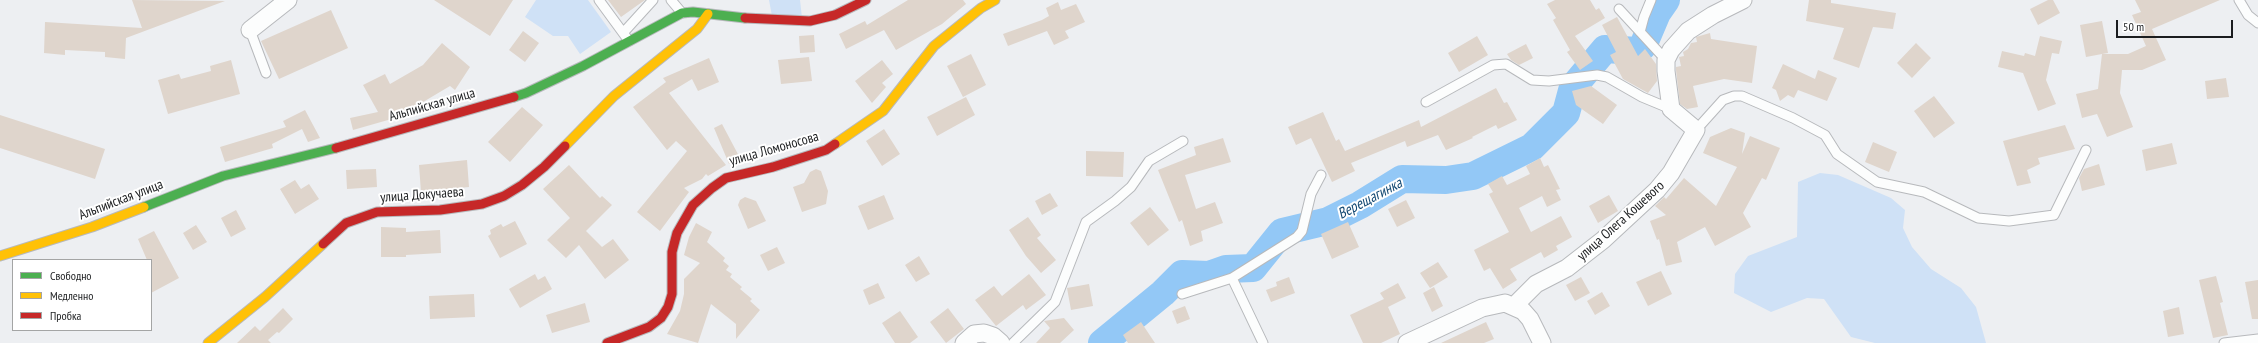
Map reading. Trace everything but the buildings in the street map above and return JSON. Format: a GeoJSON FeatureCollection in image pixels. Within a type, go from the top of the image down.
{"type":"FeatureCollection","features":[{"type":"Feature","properties":{"kind":"street"},"geometry":{"type":"LineString","coordinates":[[250,30],[288,0]]}},
{"type":"Feature","properties":{"kind":"street"},"geometry":{"type":"LineString","coordinates":[[682,13],[708,14],[760,20],[810,21],[835,15],[866,0]]}},
{"type":"Feature","properties":{"kind":"street","name":"улица Ломоносова"},"geometry":{"type":"LineString","coordinates":[[607,343],[650,327],[661,318],[668,307],[672,294],[672,252],[677,233],[684,218],[693,205],[712,188],[726,178],[773,167],[826,150],[856,131],[883,111],[934,46],[981,8],[995,0]]}},
{"type":"Feature","properties":{"kind":"street"},"geometry":{"type":"LineString","coordinates":[[1696,130],[1671,109],[1666,72],[1666,60],[1671,50],[1688,31],[1713,14],[1743,0]]}},
{"type":"Feature","properties":{"kind":"street","name":"Альпийская улица"},"geometry":{"type":"LineString","coordinates":[[0,256],[92,227],[222,176],[329,150],[526,92],[584,66],[682,13]]}},
{"type":"Feature","properties":{"kind":"street","name":"улица Докучаева"},"geometry":{"type":"LineString","coordinates":[[208,343],[265,297],[346,223],[377,212],[440,210],[482,204],[504,196],[544,167],[614,96],[698,29],[708,14]]}},
{"type":"Feature","properties":{"kind":"street","name":"улица Олега Кошевого"},"geometry":{"type":"LineString","coordinates":[[1514,306],[1536,284],[1583,257],[1657,190],[1671,173],[1696,130]]}},
{"type":"Feature","properties":{"kind":"street"},"geometry":{"type":"LineString","coordinates":[[1407,343],[1482,308],[1505,303],[1523,311],[1530,318],[1542,343]]}},
{"type":"Feature","properties":{"kind":"street"},"geometry":{"type":"LineString","coordinates":[[964,343],[974,334],[984,333],[992,336],[1000,343]]}},
{"type":"Feature","properties":{"kind":"lane"},"geometry":{"type":"LineString","coordinates":[[599,0],[629,41]]}},
{"type":"Feature","properties":{"kind":"lane"},"geometry":{"type":"LineString","coordinates":[[623,33],[653,0]]}},
{"type":"Feature","properties":{"kind":"lane"},"geometry":{"type":"LineString","coordinates":[[671,0],[682,13]]}},
{"type":"Feature","properties":{"kind":"lane"},"geometry":{"type":"LineString","coordinates":[[936,33],[982,0]]}},
{"type":"Feature","properties":{"kind":"lane"},"geometry":{"type":"LineString","coordinates":[[1640,32],[1651,0]]}},
{"type":"Feature","properties":{"kind":"lane"},"geometry":{"type":"LineString","coordinates":[[2239,0],[2248,15],[2258,23]]}},
{"type":"Feature","properties":{"kind":"lane"},"geometry":{"type":"LineString","coordinates":[[1619,8],[1666,60]]}},
{"type":"Feature","properties":{"kind":"lane"},"geometry":{"type":"LineString","coordinates":[[250,30],[266,73]]}},
{"type":"Feature","properties":{"kind":"lane"},"geometry":{"type":"LineString","coordinates":[[1426,102],[1492,65],[1506,64],[1532,80],[1549,81],[1597,75],[1607,77],[1642,97],[1671,109]]}},
{"type":"Feature","properties":{"kind":"lane"},"geometry":{"type":"LineString","coordinates":[[1696,130],[1723,100],[1734,96],[1742,96],[1793,118],[1825,135],[1837,154],[1877,182],[1924,192],[1978,218],[2010,221],[2054,215],[2086,150]]}},
{"type":"Feature","properties":{"kind":"lane"},"geometry":{"type":"LineString","coordinates":[[1013,343],[1055,302],[1086,222],[1116,201],[1131,187],[1149,161],[1183,141]]}},
{"type":"Feature","properties":{"kind":"lane"},"geometry":{"type":"LineString","coordinates":[[1182,294],[1232,278],[1297,237],[1302,231],[1311,194],[1321,175]]}},
{"type":"Feature","properties":{"kind":"lane"},"geometry":{"type":"LineString","coordinates":[[1232,278],[1263,343]]}},
{"type":"Feature","properties":{"kind":"lane"},"geometry":{"type":"LineString","coordinates":[[2224,343],[2258,339]]}},
{"type":"Feature","properties":{"kind":"shaded area"},"geometry":{"type":"Polygon","coordinates":[[[536,0],[588,0],[611,32],[580,54],[568,36],[553,36],[525,17],[536,0]]]}},
{"type":"Feature","properties":{"kind":"shaded area"},"geometry":{"type":"Polygon","coordinates":[[[769,0],[800,0],[802,18],[772,16],[769,0]]]}},
{"type":"Feature","properties":{"kind":"shaded area"},"geometry":{"type":"Polygon","coordinates":[[[1820,173],[1838,175],[1891,198],[1905,210],[1903,228],[1912,247],[1931,269],[1961,288],[1976,307],[1986,343],[1875,343],[1851,337],[1824,299],[1807,298],[1771,312],[1734,293],[1735,274],[1748,256],[1797,237],[1798,182],[1820,173]]]}},
{"type":"Feature","properties":{"kind":"waterway","name":"Верещагинка"},"geometry":{"type":"LineString","coordinates":[[1102,343],[1163,293],[1182,274],[1209,275],[1226,269],[1253,268],[1282,232],[1328,221],[1360,205],[1402,179],[1446,180],[1473,176],[1532,147],[1566,113],[1573,87],[1605,49],[1637,51],[1643,46],[1657,13],[1666,0]]}},
{"type":"Feature","properties":{"kind":"traffic: fast"},"geometry":{"type":"LineString","coordinates":[[514,97],[526,93],[583,66],[682,13],[693,12],[745,18]]}},
{"type":"Feature","properties":{"kind":"traffic: fast"},"geometry":{"type":"LineString","coordinates":[[144,207],[223,176],[336,148]]}},
{"type":"Feature","properties":{"kind":"traffic: slow"},"geometry":{"type":"LineString","coordinates":[[835,144],[883,111],[934,46],[981,8],[995,0]]}},
{"type":"Feature","properties":{"kind":"traffic: slow"},"geometry":{"type":"LineString","coordinates":[[565,146],[614,96],[697,29],[708,14]]}},
{"type":"Feature","properties":{"kind":"traffic: slow"},"geometry":{"type":"LineString","coordinates":[[0,256],[92,227],[144,207]]}},
{"type":"Feature","properties":{"kind":"traffic: slow"},"geometry":{"type":"LineString","coordinates":[[208,343],[265,297],[323,244]]}},
{"type":"Feature","properties":{"kind":"traffic: jam"},"geometry":{"type":"LineString","coordinates":[[745,18],[810,21],[835,15],[866,0]]}},
{"type":"Feature","properties":{"kind":"traffic: jam"},"geometry":{"type":"LineString","coordinates":[[336,148],[514,97]]}},
{"type":"Feature","properties":{"kind":"traffic: jam"},"geometry":{"type":"LineString","coordinates":[[607,343],[649,327],[661,318],[668,307],[672,294],[672,252],[677,233],[693,205],[712,188],[726,178],[773,167],[826,150],[835,144]]}},
{"type":"Feature","properties":{"kind":"traffic: jam"},"geometry":{"type":"LineString","coordinates":[[323,244],[346,223],[377,212],[440,210],[482,204],[504,196],[522,185],[544,167],[565,146]]}}]}
